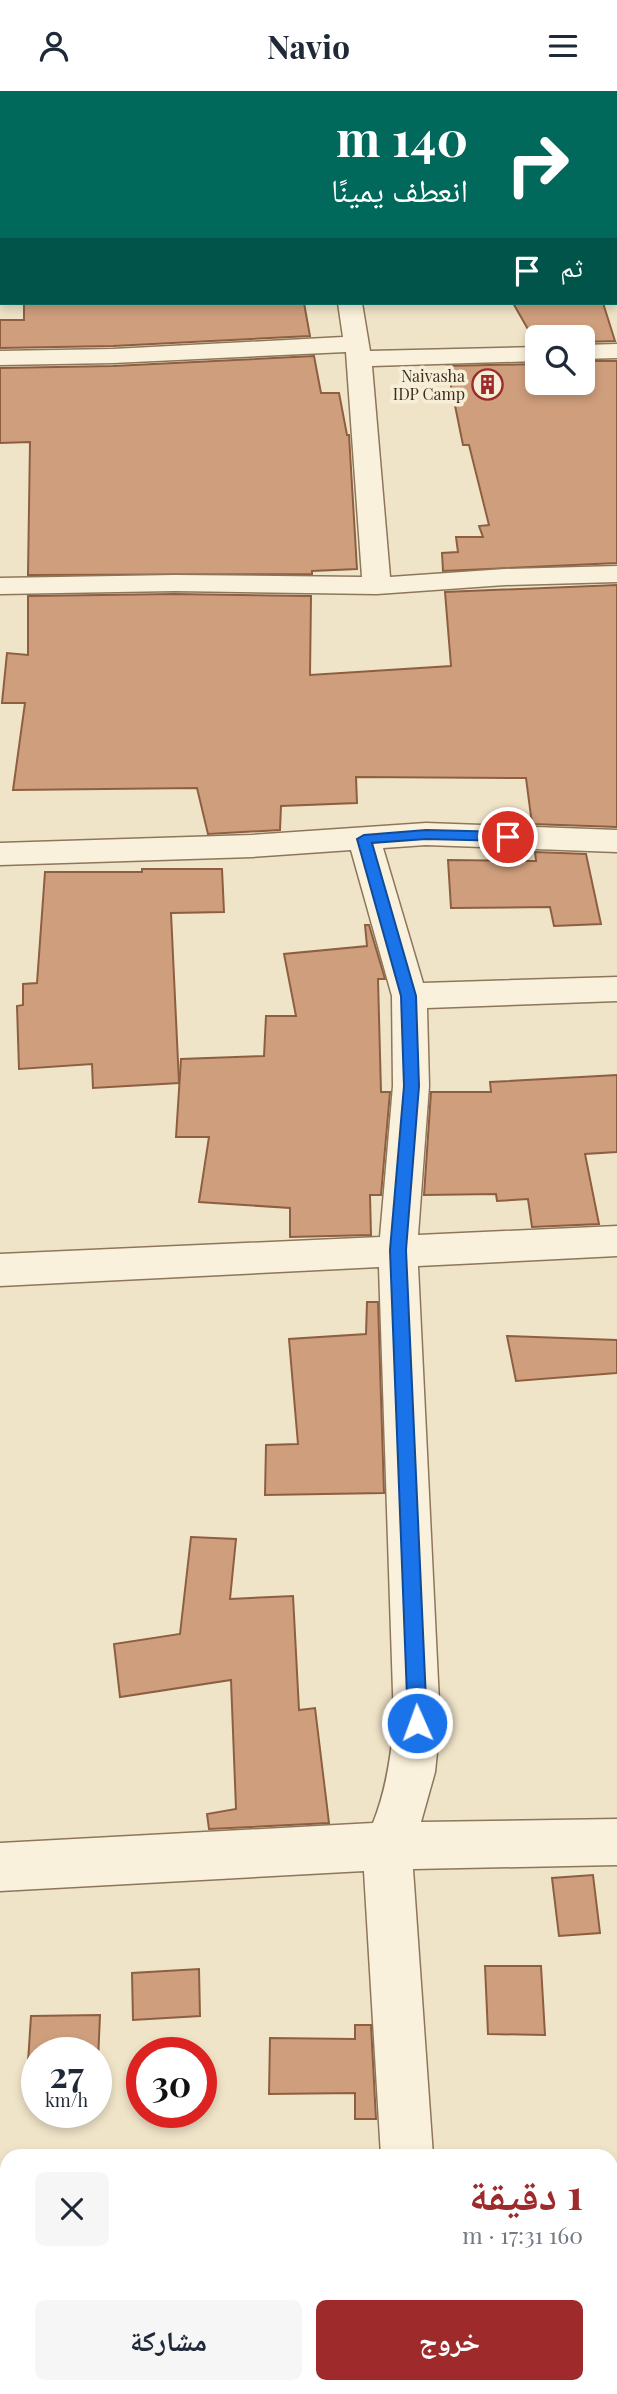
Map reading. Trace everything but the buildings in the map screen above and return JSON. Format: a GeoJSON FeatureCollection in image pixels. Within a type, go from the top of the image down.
{"type":"FeatureCollection","features":[{"type":"Feature","properties":{"kind":"street"},"geometry":{"type":"LineString","coordinates":[[350,305],[357,352],[376,586]]}},
{"type":"Feature","properties":{"kind":"street"},"geometry":{"type":"LineString","coordinates":[[595,352],[617,351]]}},
{"type":"Feature","properties":{"kind":"street"},"geometry":{"type":"LineString","coordinates":[[0,358],[357,352],[525,353]]}},
{"type":"Feature","properties":{"kind":"street"},"geometry":{"type":"LineString","coordinates":[[0,586],[175,583],[376,586],[505,577],[617,574]]}},
{"type":"Feature","properties":{"kind":"street"},"geometry":{"type":"LineString","coordinates":[[0,853],[364,839],[426,834],[617,841]]}},
{"type":"Feature","properties":{"kind":"street"},"geometry":{"type":"LineString","coordinates":[[364,839],[409,996],[411,1086],[398,1250],[417,1723],[412,1777],[403,1812],[387,1846],[407,2149]]}},
{"type":"Feature","properties":{"kind":"street"},"geometry":{"type":"LineString","coordinates":[[409,996],[617,989]]}},
{"type":"Feature","properties":{"kind":"street"},"geometry":{"type":"LineString","coordinates":[[0,1270],[617,1241]]}},
{"type":"Feature","properties":{"kind":"street"},"geometry":{"type":"LineString","coordinates":[[0,1867],[387,1846],[617,1842]]}},
{"type":"Feature","properties":{"kind":"place","name":"Naivasha IDP Camp"},"geometry":{"type":"Point","coordinates":[488,384]}},
{"type":"Feature","properties":{"kind":"route"},"geometry":{"type":"LineString","coordinates":[[417,1723],[398,1250],[411,1086],[409,996],[364,839],[426,834],[508,837]]}}]}
